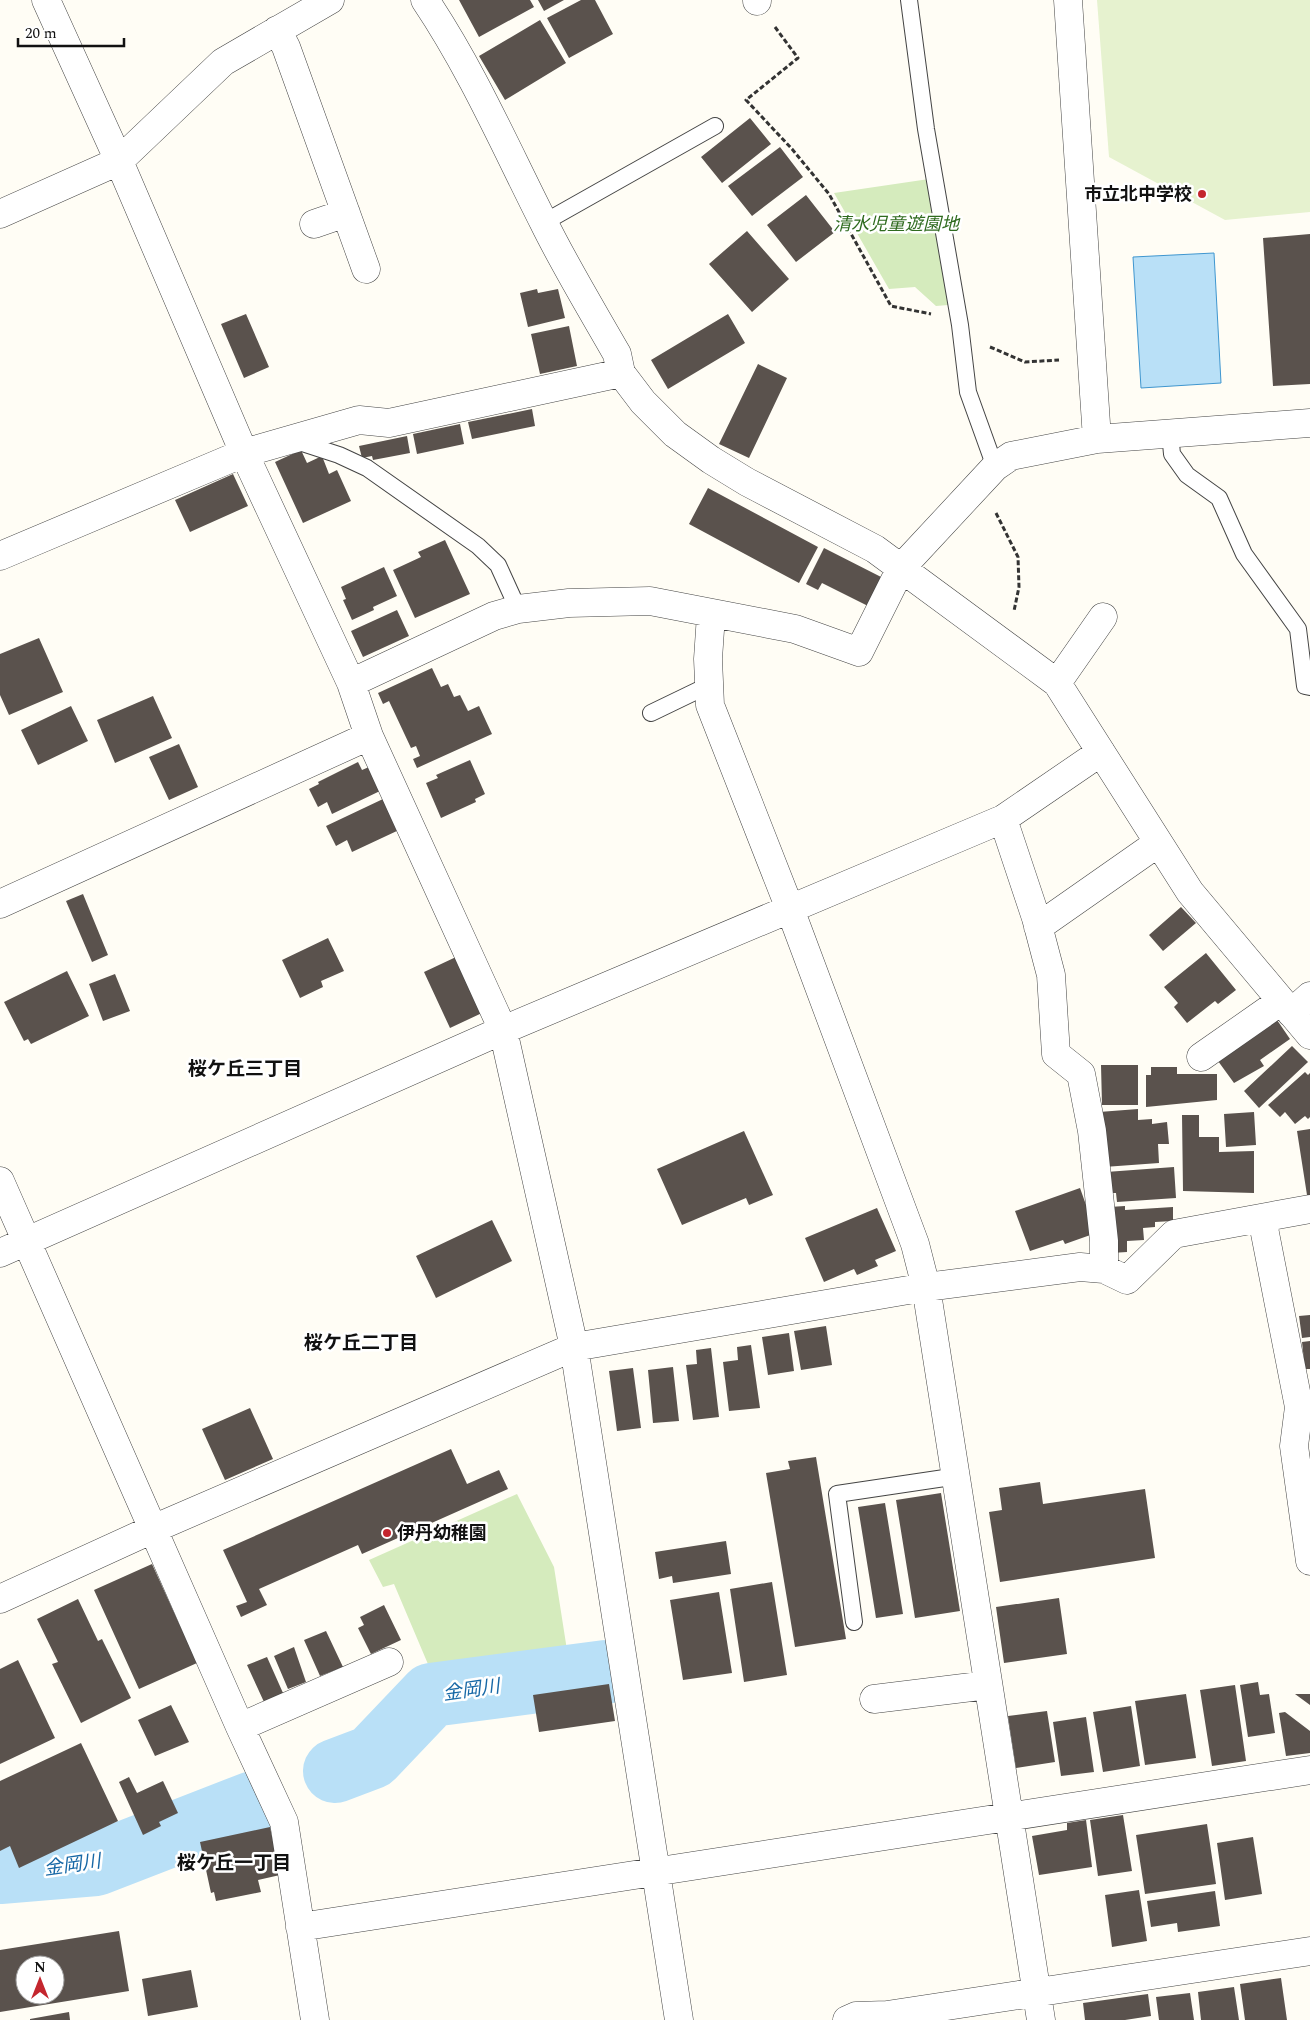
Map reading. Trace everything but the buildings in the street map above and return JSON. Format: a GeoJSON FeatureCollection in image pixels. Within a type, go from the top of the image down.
{"type":"FeatureCollection","features":[{"type":"Feature","properties":{"kind":"street"},"geometry":{"type":"LineString","coordinates":[[46,0],[119,161],[244,453],[351,683],[369,736],[503,1030],[574,1347],[679,2020]]}},
{"type":"Feature","properties":{"kind":"street"},"geometry":{"type":"LineString","coordinates":[[0,214],[119,161],[223,62],[330,0]]}},
{"type":"Feature","properties":{"kind":"street"},"geometry":{"type":"LineString","coordinates":[[425,0],[446,31],[478,89],[544,223],[617,354],[621,373],[643,402],[675,434],[711,460],[747,482],[875,549],[1057,683],[1190,892],[1294,1004],[1310,1035]]}},
{"type":"Feature","properties":{"kind":"street"},"geometry":{"type":"LineString","coordinates":[[1068,0],[1097,439]]}},
{"type":"Feature","properties":{"kind":"street"},"geometry":{"type":"LineString","coordinates":[[276,30],[286,47],[366,269]]}},
{"type":"Feature","properties":{"kind":"street"},"geometry":{"type":"LineString","coordinates":[[314,224],[346,213]]}},
{"type":"Feature","properties":{"kind":"street"},"geometry":{"type":"LineString","coordinates":[[0,556],[244,453],[359,420],[389,423],[621,373]]}},
{"type":"Feature","properties":{"kind":"street"},"geometry":{"type":"LineString","coordinates":[[351,683],[494,616],[518,609],[569,603],[650,601],[795,629],[859,652],[901,568],[988,475],[1011,456],[1097,439],[1310,423]]}},
{"type":"Feature","properties":{"kind":"street"},"geometry":{"type":"LineString","coordinates":[[711,614],[708,659],[710,705],[790,909],[915,1244],[926,1287],[958,1476],[988,1685],[1041,2020]]}},
{"type":"Feature","properties":{"kind":"street"},"geometry":{"type":"LineString","coordinates":[[1057,683],[1103,617]]}},
{"type":"Feature","properties":{"kind":"street"},"geometry":{"type":"LineString","coordinates":[[0,904],[369,736]]}},
{"type":"Feature","properties":{"kind":"street"},"geometry":{"type":"LineString","coordinates":[[0,1253],[503,1030],[1004,819],[1101,752]]}},
{"type":"Feature","properties":{"kind":"street"},"geometry":{"type":"LineString","coordinates":[[1004,819],[1051,975],[1056,1054],[1081,1074],[1092,1131],[1104,1241],[1104,1269]]}},
{"type":"Feature","properties":{"kind":"street"},"geometry":{"type":"LineString","coordinates":[[1038,927],[1158,843]]}},
{"type":"Feature","properties":{"kind":"street"},"geometry":{"type":"LineString","coordinates":[[1201,1056],[1294,1004]]}},
{"type":"Feature","properties":{"kind":"street"},"geometry":{"type":"LineString","coordinates":[[0,1181],[240,1727],[284,1822],[315,2020]]}},
{"type":"Feature","properties":{"kind":"street"},"geometry":{"type":"LineString","coordinates":[[0,1599],[153,1529],[574,1347],[926,1287],[1080,1267],[1104,1269],[1127,1280],[1174,1234],[1310,1209]]}},
{"type":"Feature","properties":{"kind":"street"},"geometry":{"type":"LineString","coordinates":[[1262,1218],[1299,1407],[1294,1446],[1310,1561]]}},
{"type":"Feature","properties":{"kind":"street"},"geometry":{"type":"LineString","coordinates":[[240,1727],[389,1662]]}},
{"type":"Feature","properties":{"kind":"street"},"geometry":{"type":"LineString","coordinates":[[874,1700],[988,1685]]}},
{"type":"Feature","properties":{"kind":"street"},"geometry":{"type":"LineString","coordinates":[[300,1927],[1310,1770]]}},
{"type":"Feature","properties":{"kind":"street"},"geometry":{"type":"LineString","coordinates":[[847,2020],[856,2016],[887,2015],[1310,1952]]}},
{"type":"Feature","properties":{"kind":"lane"},"geometry":{"type":"LineString","coordinates":[[909,0],[926,129],[961,336],[968,392],[988,475]]}},
{"type":"Feature","properties":{"kind":"lane"},"geometry":{"type":"LineString","coordinates":[[544,223],[714,126]]}},
{"type":"Feature","properties":{"kind":"lane"},"geometry":{"type":"LineString","coordinates":[[1170,433],[1172,454],[1187,475],[1219,498],[1244,554],[1298,629],[1305,686],[1310,687]]}},
{"type":"Feature","properties":{"kind":"lane"},"geometry":{"type":"LineString","coordinates":[[293,440],[339,455],[367,468],[478,546],[498,565],[518,609]]}},
{"type":"Feature","properties":{"kind":"lane"},"geometry":{"type":"LineString","coordinates":[[650,713],[709,685]]}},
{"type":"Feature","properties":{"kind":"lane"},"geometry":{"type":"LineString","coordinates":[[854,1622],[837,1494],[958,1476]]}},
{"type":"Feature","properties":{"kind":"path"},"geometry":{"type":"LineString","coordinates":[[757,0],[798,58],[746,100],[829,194],[890,306],[929,313],[961,336],[1026,362],[1092,359]]}},
{"type":"Feature","properties":{"kind":"path"},"geometry":{"type":"LineString","coordinates":[[988,475],[989,494],[999,520],[1018,557],[1019,587],[1007,646]]}},
{"type":"Feature","properties":{"kind":"green space"},"geometry":{"type":"Polygon","coordinates":[[[1097,0],[1310,0],[1310,212],[1225,220],[1109,157],[1097,0]]]}},
{"type":"Feature","properties":{"kind":"green space","name":"清水児童遊園地"},"geometry":{"type":"Polygon","coordinates":[[[929,179],[948,305],[936,306],[915,287],[889,289],[834,193],[929,179]]]}},
{"type":"Feature","properties":{"kind":"green space"},"geometry":{"type":"Polygon","coordinates":[[[517,1494],[554,1567],[569,1663],[436,1683],[394,1584],[383,1587],[369,1560],[517,1494]]]}},
{"type":"Feature","properties":{"kind":"water"},"geometry":{"type":"Polygon","coordinates":[[[1214,253],[1221,383],[1141,388],[1133,257],[1214,253]]]}},
{"type":"Feature","properties":{"kind":"waterway","name":"金岡川"},"geometry":{"type":"LineString","coordinates":[[335,1771],[372,1757],[431,1695],[606,1672]]}},
{"type":"Feature","properties":{"kind":"waterway","name":"金岡川"},"geometry":{"type":"LineString","coordinates":[[0,1872],[96,1864],[253,1803]]}},
{"type":"Feature","properties":{"kind":"place","name":"市立北中学校"},"geometry":{"type":"Point","coordinates":[1202,194]}},
{"type":"Feature","properties":{"kind":"place","name":"伊丹幼稚園"},"geometry":{"type":"Point","coordinates":[387,1533]}},
{"type":"Feature","properties":{"kind":"district","name":"桜ケ丘三丁目"},"geometry":{"type":"Point","coordinates":[245,1068]}},
{"type":"Feature","properties":{"kind":"district","name":"桜ケ丘二丁目"},"geometry":{"type":"Point","coordinates":[361,1342]}},
{"type":"Feature","properties":{"kind":"district","name":"桜ケ丘一丁目"},"geometry":{"type":"Point","coordinates":[234,1862]}}]}
